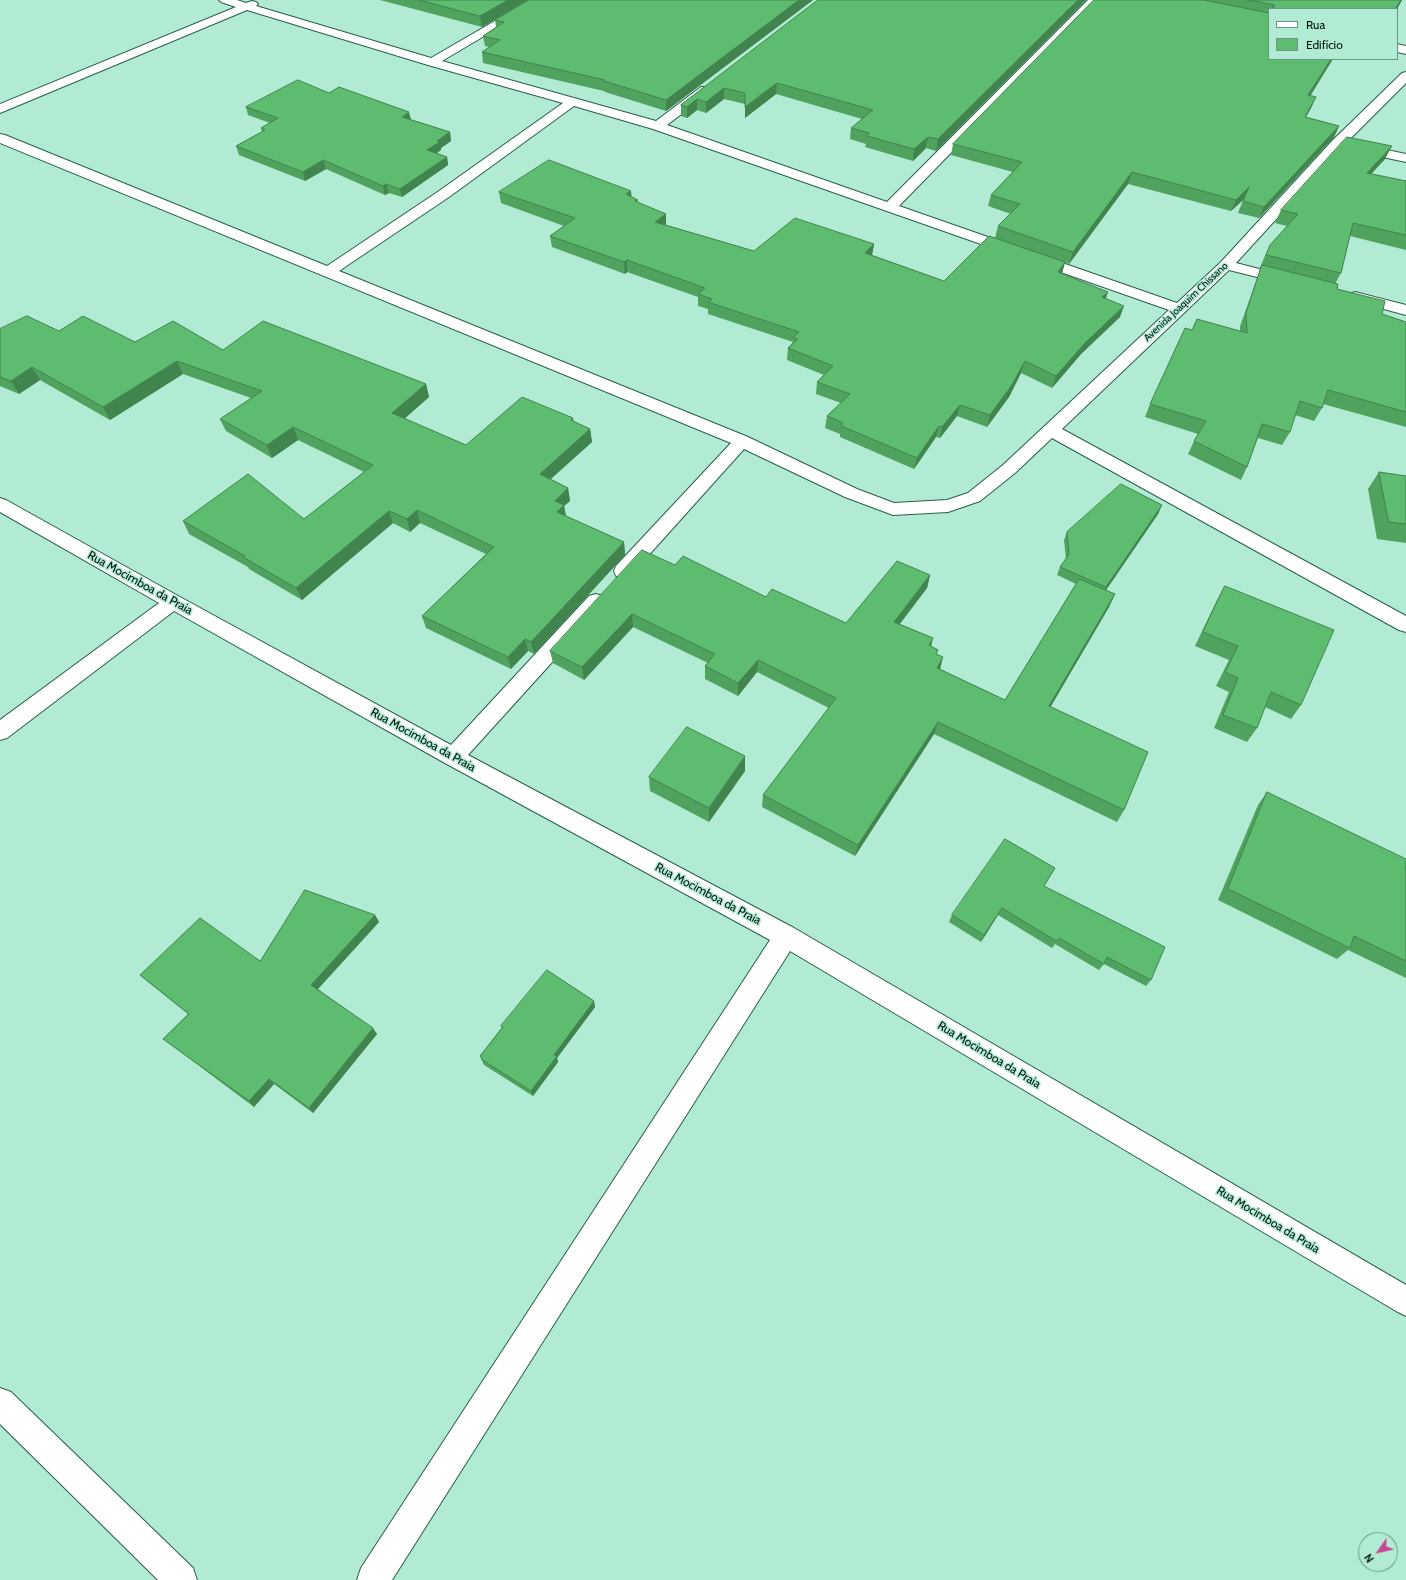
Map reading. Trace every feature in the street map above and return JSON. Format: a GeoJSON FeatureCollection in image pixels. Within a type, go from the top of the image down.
{"type":"FeatureCollection","features":[{"type":"Feature","properties":{"kind":"street"},"geometry":{"type":"LineString","coordinates":[[225,0],[432,62],[658,126],[1181,309]]}},
{"type":"Feature","properties":{"kind":"street"},"geometry":{"type":"LineString","coordinates":[[0,109],[260,0]]}},
{"type":"Feature","properties":{"kind":"street"},"geometry":{"type":"LineString","coordinates":[[432,62],[539,0]]}},
{"type":"Feature","properties":{"kind":"street"},"geometry":{"type":"LineString","coordinates":[[890,207],[1094,0]]}},
{"type":"Feature","properties":{"kind":"street","name":"Avenida Joaquim Chissano"},"geometry":{"type":"LineString","coordinates":[[0,138],[742,441],[851,493],[893,509],[948,506],[974,497],[1009,469],[1086,395],[1181,309],[1226,265],[1338,143],[1406,76]]}},
{"type":"Feature","properties":{"kind":"street"},"geometry":{"type":"LineString","coordinates":[[658,126],[715,83]]}},
{"type":"Feature","properties":{"kind":"street"},"geometry":{"type":"LineString","coordinates":[[328,272],[444,194],[572,102]]}},
{"type":"Feature","properties":{"kind":"street"},"geometry":{"type":"LineString","coordinates":[[1338,143],[1406,158]]}},
{"type":"Feature","properties":{"kind":"street"},"geometry":{"type":"LineString","coordinates":[[1226,265],[1301,284]]}},
{"type":"Feature","properties":{"kind":"street"},"geometry":{"type":"LineString","coordinates":[[1338,293],[1406,310]]}},
{"type":"Feature","properties":{"kind":"street"},"geometry":{"type":"LineString","coordinates":[[1051,430],[1406,625]]}},
{"type":"Feature","properties":{"kind":"street"},"geometry":{"type":"LineString","coordinates":[[453,757],[742,441]]}},
{"type":"Feature","properties":{"kind":"street","name":"Rua Mocimboa da Praia"},"geometry":{"type":"LineString","coordinates":[[0,504],[173,602],[453,757],[786,936],[1406,1301]]}},
{"type":"Feature","properties":{"kind":"street"},"geometry":{"type":"LineString","coordinates":[[0,732],[173,602]]}},
{"type":"Feature","properties":{"kind":"street"},"geometry":{"type":"LineString","coordinates":[[373,1580],[786,936]]}},
{"type":"Feature","properties":{"kind":"street"},"geometry":{"type":"LineString","coordinates":[[0,1403],[181,1580]]}},
{"type":"Feature","properties":{"kind":"building"},"geometry":{"type":"Polygon","coordinates":[[[419,0],[508,0],[480,16],[419,0]]]}},
{"type":"Feature","properties":{"kind":"building"},"geometry":{"type":"Polygon","coordinates":[[[529,0],[799,0],[666,100],[604,81],[605,80],[482,52],[500,40],[483,36],[504,22],[495,20],[529,0]]]}},
{"type":"Feature","properties":{"kind":"building"},"geometry":{"type":"Polygon","coordinates":[[[818,0],[1078,0],[938,139],[928,137],[914,149],[867,136],[869,133],[851,128],[873,110],[777,83],[745,107],[745,93],[724,88],[706,102],[697,99],[687,107],[681,105],[818,0]]]}},
{"type":"Feature","properties":{"kind":"building"},"geometry":{"type":"Polygon","coordinates":[[[1094,0],[1204,0],[1268,13],[1268,60],[1330,60],[1308,95],[1316,97],[1305,117],[1339,126],[1264,207],[1243,201],[1249,187],[1236,200],[1132,172],[1073,252],[998,226],[1020,204],[991,195],[1022,162],[953,144],[1094,0]]]}},
{"type":"Feature","properties":{"kind":"building"},"geometry":{"type":"Polygon","coordinates":[[[1248,0],[1401,0],[1396,8],[1274,8],[1274,5],[1248,0]]]}},
{"type":"Feature","properties":{"kind":"building"},"geometry":{"type":"Polygon","coordinates":[[[298,80],[329,93],[339,87],[409,112],[402,117],[450,132],[437,141],[440,142],[427,150],[447,157],[400,189],[386,184],[383,186],[323,160],[303,172],[236,146],[265,130],[261,128],[278,118],[246,107],[298,80]]]}},
{"type":"Feature","properties":{"kind":"building"},"geometry":{"type":"Polygon","coordinates":[[[1347,137],[1392,146],[1367,173],[1406,181],[1406,235],[1353,223],[1341,273],[1266,255],[1270,245],[1298,214],[1281,210],[1347,137]]]}},
{"type":"Feature","properties":{"kind":"building"},"geometry":{"type":"Polygon","coordinates":[[[549,160],[631,191],[626,194],[638,200],[635,201],[666,214],[655,222],[754,251],[795,218],[874,244],[865,253],[944,281],[989,236],[1065,262],[1058,272],[1108,292],[1102,297],[1124,306],[1085,343],[1056,376],[1025,361],[1012,385],[990,415],[960,405],[942,427],[939,426],[917,458],[841,426],[843,423],[827,416],[850,394],[817,382],[833,366],[788,348],[798,339],[793,337],[799,332],[708,302],[712,299],[698,294],[705,288],[627,260],[624,262],[550,236],[575,218],[499,192],[549,160]]]}},
{"type":"Feature","properties":{"kind":"building"},"geometry":{"type":"Polygon","coordinates":[[[1262,265],[1338,284],[1337,289],[1385,301],[1382,314],[1406,322],[1406,412],[1328,390],[1322,408],[1300,401],[1290,432],[1262,424],[1247,467],[1194,441],[1206,421],[1150,404],[1185,328],[1192,330],[1197,319],[1247,333],[1246,313],[1262,265]]]}},
{"type":"Feature","properties":{"kind":"building"},"geometry":{"type":"Polygon","coordinates":[[[27,316],[59,331],[83,316],[135,342],[173,321],[223,350],[263,321],[426,384],[392,413],[466,445],[522,397],[573,418],[571,420],[590,429],[540,474],[568,488],[555,501],[564,505],[557,512],[624,542],[531,642],[525,639],[508,657],[422,616],[494,547],[417,510],[407,519],[389,511],[296,588],[243,557],[245,556],[183,521],[248,474],[304,519],[373,465],[293,427],[267,445],[220,419],[262,391],[177,361],[103,407],[32,367],[11,381],[0,377],[0,329],[27,316]]]}},
{"type":"Feature","properties":{"kind":"building"},"geometry":{"type":"Polygon","coordinates":[[[1379,472],[1406,476],[1406,524],[1389,522],[1379,472]]]}},
{"type":"Feature","properties":{"kind":"building"},"geometry":{"type":"Polygon","coordinates":[[[1121,484],[1162,505],[1106,587],[1060,567],[1069,554],[1067,532],[1121,484]]]}},
{"type":"Feature","properties":{"kind":"building"},"geometry":{"type":"Polygon","coordinates":[[[642,550],[675,565],[683,556],[766,597],[772,589],[846,623],[897,561],[930,575],[894,622],[933,638],[929,645],[938,650],[936,654],[943,657],[937,668],[1005,700],[1079,579],[1115,594],[1049,706],[1148,752],[1124,810],[938,722],[858,845],[763,795],[836,698],[758,660],[738,683],[705,666],[715,654],[632,614],[582,667],[550,651],[642,550]]]}},
{"type":"Feature","properties":{"kind":"building"},"geometry":{"type":"Polygon","coordinates":[[[1225,586],[1334,630],[1301,705],[1271,692],[1257,728],[1223,715],[1238,678],[1225,672],[1238,646],[1203,632],[1225,586]]]}},
{"type":"Feature","properties":{"kind":"building"},"geometry":{"type":"Polygon","coordinates":[[[687,727],[745,756],[709,808],[649,777],[687,727]]]}},
{"type":"Feature","properties":{"kind":"building"},"geometry":{"type":"Polygon","coordinates":[[[1267,792],[1406,859],[1406,961],[1354,936],[1350,948],[1228,889],[1267,792]]]}},
{"type":"Feature","properties":{"kind":"building"},"geometry":{"type":"Polygon","coordinates":[[[1005,839],[1055,868],[1044,886],[1165,947],[1151,980],[1107,957],[1104,964],[1059,938],[1056,941],[1002,908],[984,935],[952,915],[1005,839]]]}},
{"type":"Feature","properties":{"kind":"building"},"geometry":{"type":"Polygon","coordinates":[[[305,890],[375,915],[311,985],[373,1028],[309,1108],[269,1079],[249,1101],[163,1039],[189,1014],[140,975],[200,918],[260,961],[305,890]]]}},
{"type":"Feature","properties":{"kind":"building"},"geometry":{"type":"Polygon","coordinates":[[[547,970],[594,1001],[554,1055],[557,1056],[531,1091],[481,1059],[482,1058],[480,1056],[503,1027],[501,1026],[547,970]]]}}]}
